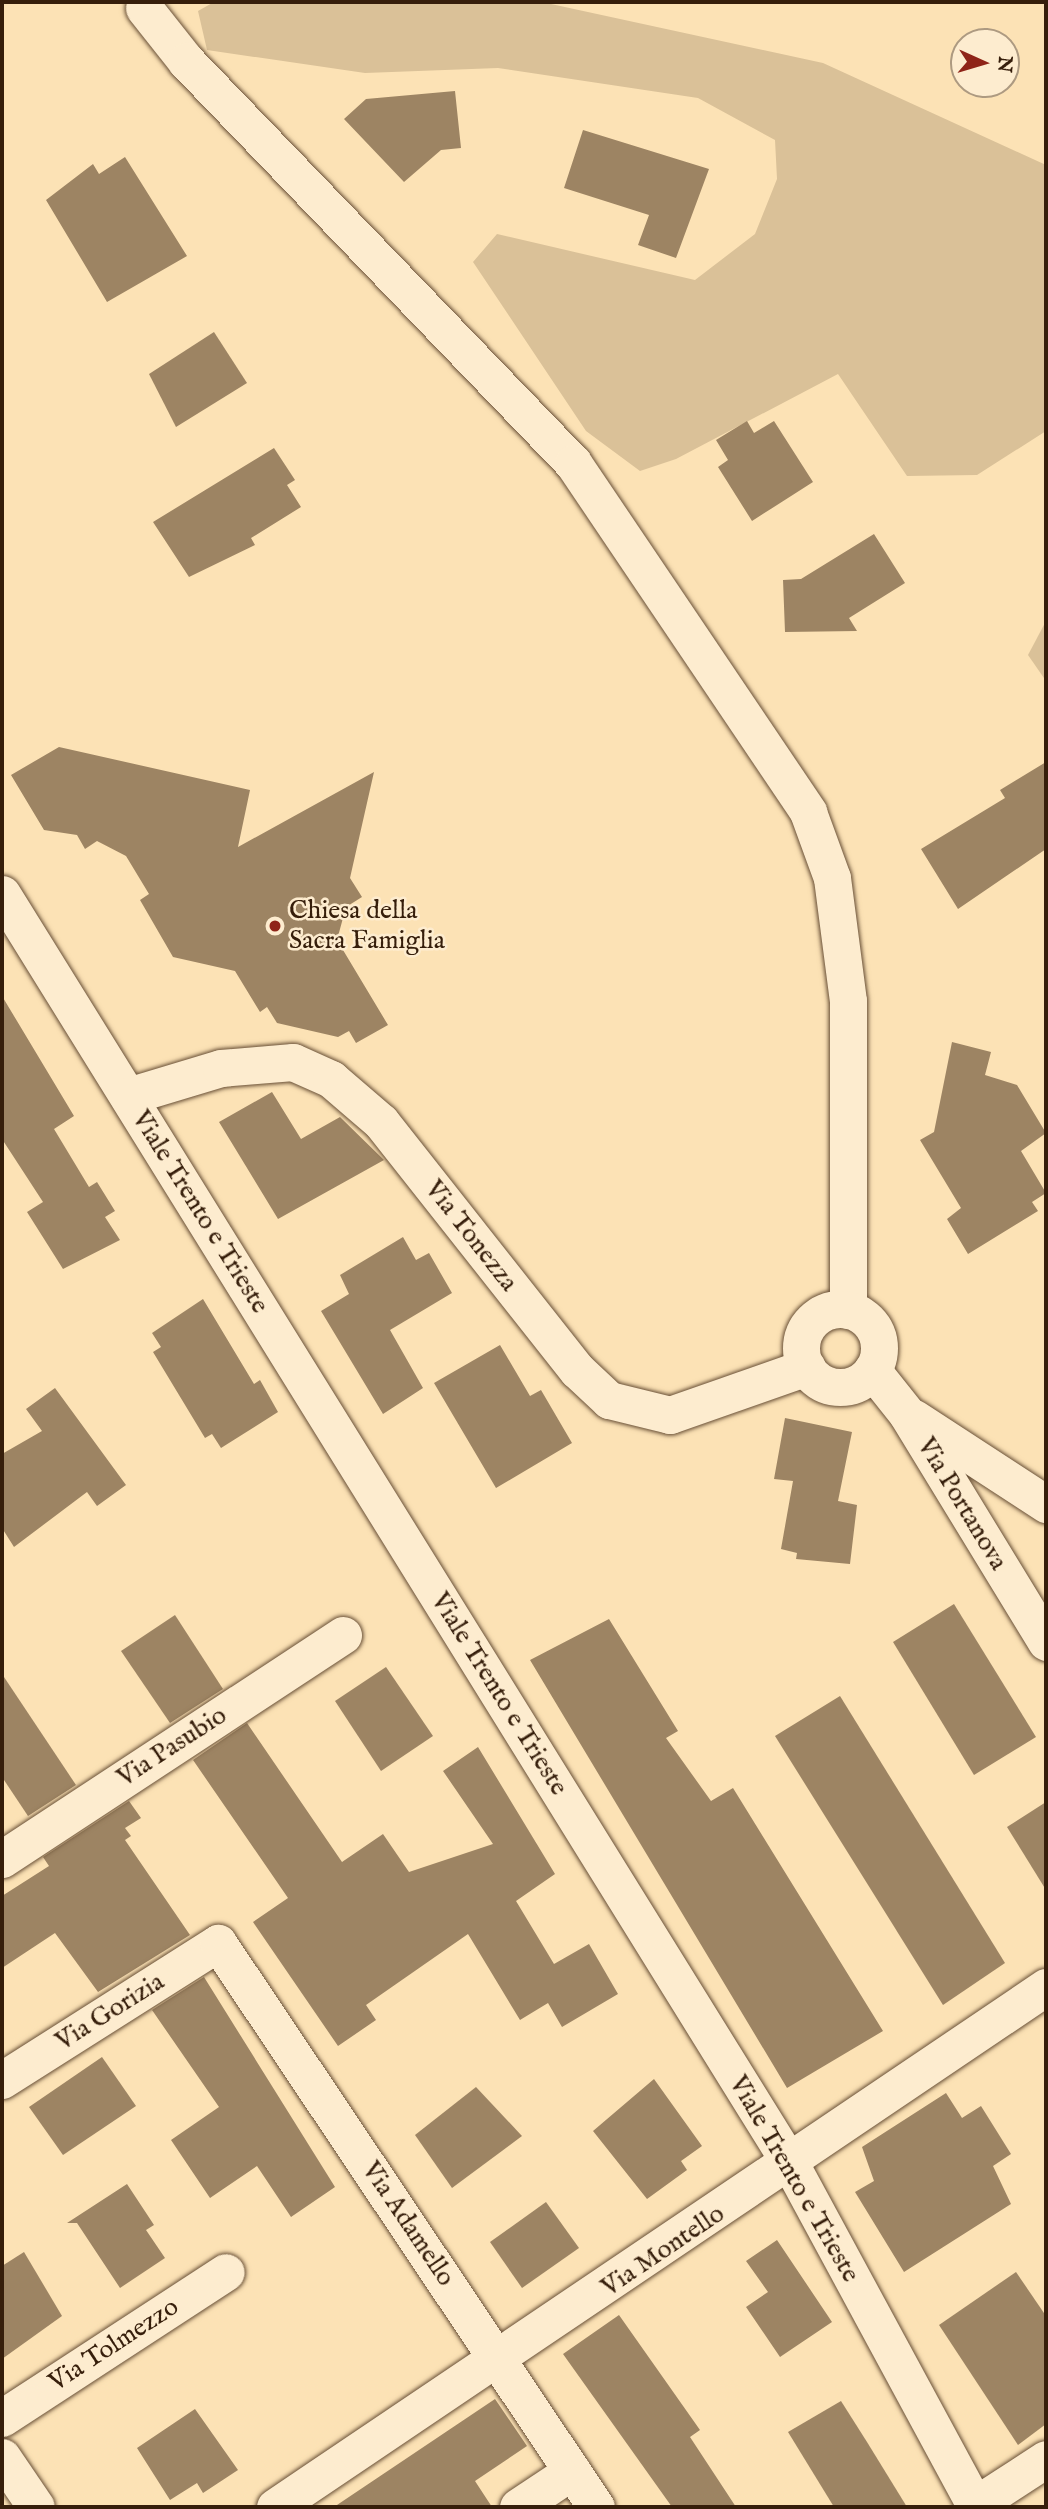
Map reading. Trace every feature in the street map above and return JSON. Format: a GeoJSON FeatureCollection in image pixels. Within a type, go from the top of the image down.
{"type":"FeatureCollection","features":[{"type":"Feature","properties":{"kind":"street"},"geometry":{"type":"LineString","coordinates":[[136,4],[186,61],[573,463],[808,812],[832,878],[848,1001],[848,1310]]}},
{"type":"Feature","properties":{"kind":"street","name":"Viale Trento e Trieste"},"geometry":{"type":"LineString","coordinates":[[2,894],[790,2165],[974,2507]]}},
{"type":"Feature","properties":{"kind":"street","name":"Via Tonezza"},"geometry":{"type":"LineString","coordinates":[[128,1096],[221,1068],[293,1062],[331,1079],[381,1122],[577,1370],[609,1399],[670,1415],[807,1367]]}},
{"type":"Feature","properties":{"kind":"street"},"geometry":{"type":"LineString","coordinates":[[848,1310],[877,1333],[872,1370],[839,1387],[807,1367],[802,1343],[813,1320],[848,1310]]}},
{"type":"Feature","properties":{"kind":"street","name":"Via Portanova"},"geometry":{"type":"LineString","coordinates":[[872,1370],[907,1413],[1046,1642]]}},
{"type":"Feature","properties":{"kind":"street"},"geometry":{"type":"LineString","coordinates":[[907,1413],[1046,1504]]}},
{"type":"Feature","properties":{"kind":"street","name":"Via Pasubio"},"geometry":{"type":"LineString","coordinates":[[2,1859],[343,1636]]}},
{"type":"Feature","properties":{"kind":"street","name":"Via Gorizia"},"geometry":{"type":"LineString","coordinates":[[2,2080],[218,1943]]}},
{"type":"Feature","properties":{"kind":"street","name":"Via Adamello"},"geometry":{"type":"LineString","coordinates":[[218,1943],[596,2507]]}},
{"type":"Feature","properties":{"kind":"street","name":"Via Montello"},"geometry":{"type":"LineString","coordinates":[[275,2507],[500,2361],[790,2165],[1046,1987]]}},
{"type":"Feature","properties":{"kind":"street","name":"Via Tolmezzo"},"geometry":{"type":"LineString","coordinates":[[2,2418],[226,2272]]}},
{"type":"Feature","properties":{"kind":"street"},"geometry":{"type":"LineString","coordinates":[[2,2457],[36,2507]]}},
{"type":"Feature","properties":{"kind":"street"},"geometry":{"type":"LineString","coordinates":[[974,2507],[1046,2459]]}},
{"type":"Feature","properties":{"kind":"street"},"geometry":{"type":"LineString","coordinates":[[517,2507],[572,2471]]}},
{"type":"Feature","properties":{"kind":"shaded area"},"geometry":{"type":"Polygon","coordinates":[[[214,2],[551,4],[823,63],[1046,165],[1046,431],[977,475],[907,476],[838,374],[676,459],[640,471],[586,431],[473,262],[497,234],[695,280],[755,234],[777,179],[775,140],[698,98],[498,68],[365,73],[207,50],[198,11],[214,2]]]}},
{"type":"Feature","properties":{"kind":"shaded area"},"geometry":{"type":"Polygon","coordinates":[[[1046,621],[1046,681],[1028,655],[1046,621]]]}},
{"type":"Feature","properties":{"kind":"building"},"geometry":{"type":"Polygon","coordinates":[[[455,91],[461,148],[441,150],[404,182],[344,119],[366,99],[455,91]]]}},
{"type":"Feature","properties":{"kind":"building"},"geometry":{"type":"Polygon","coordinates":[[[583,130],[709,169],[676,258],[638,245],[649,215],[564,188],[583,130]]]}},
{"type":"Feature","properties":{"kind":"building"},"geometry":{"type":"Polygon","coordinates":[[[125,157],[187,256],[107,302],[46,200],[93,164],[99,174],[125,157]]]}},
{"type":"Feature","properties":{"kind":"building"},"geometry":{"type":"Polygon","coordinates":[[[214,332],[247,383],[176,427],[149,374],[214,332]]]}},
{"type":"Feature","properties":{"kind":"building"},"geometry":{"type":"Polygon","coordinates":[[[747,421],[754,433],[774,421],[813,482],[752,521],[718,467],[728,460],[716,440],[747,421]]]}},
{"type":"Feature","properties":{"kind":"building"},"geometry":{"type":"Polygon","coordinates":[[[274,448],[295,480],[287,485],[301,507],[251,538],[255,545],[189,577],[153,522],[274,448]]]}},
{"type":"Feature","properties":{"kind":"building"},"geometry":{"type":"Polygon","coordinates":[[[874,534],[905,583],[849,618],[857,631],[785,632],[783,580],[801,579],[874,534]]]}},
{"type":"Feature","properties":{"kind":"building","name":"Chiesa della Sacra Famiglia"},"geometry":{"type":"Polygon","coordinates":[[[59,747],[250,790],[238,847],[374,772],[350,878],[362,897],[346,907],[337,940],[388,1025],[356,1043],[349,1031],[338,1037],[277,1023],[267,1007],[260,1012],[235,971],[173,957],[140,900],[149,894],[126,856],[97,841],[85,849],[77,835],[44,830],[11,775],[59,747]]]}},
{"type":"Feature","properties":{"kind":"building"},"geometry":{"type":"Polygon","coordinates":[[[1046,762],[1046,849],[958,909],[921,849],[1005,798],[1000,790],[1046,762]]]}},
{"type":"Feature","properties":{"kind":"building"},"geometry":{"type":"Polygon","coordinates":[[[2,996],[74,1116],[54,1129],[89,1187],[97,1182],[115,1211],[105,1217],[120,1240],[63,1269],[27,1212],[43,1202],[2,1139],[2,996]]]}},
{"type":"Feature","properties":{"kind":"building"},"geometry":{"type":"Polygon","coordinates":[[[952,1042],[991,1052],[985,1075],[1017,1085],[1046,1133],[1021,1151],[1046,1193],[1032,1202],[1038,1211],[968,1254],[947,1219],[961,1208],[920,1140],[934,1132],[952,1042]]]}},
{"type":"Feature","properties":{"kind":"building"},"geometry":{"type":"Polygon","coordinates":[[[272,1092],[301,1139],[340,1117],[384,1160],[278,1219],[219,1122],[272,1092]]]}},
{"type":"Feature","properties":{"kind":"building"},"geometry":{"type":"Polygon","coordinates":[[[403,1237],[416,1260],[429,1253],[452,1293],[390,1330],[423,1388],[383,1414],[321,1311],[349,1294],[340,1275],[403,1237]]]}},
{"type":"Feature","properties":{"kind":"building"},"geometry":{"type":"Polygon","coordinates":[[[203,1299],[254,1384],[260,1380],[278,1412],[221,1448],[212,1434],[205,1438],[153,1352],[161,1347],[152,1333],[203,1299]]]}},
{"type":"Feature","properties":{"kind":"building"},"geometry":{"type":"Polygon","coordinates":[[[500,1345],[530,1396],[541,1390],[572,1443],[496,1488],[434,1383],[500,1345]]]}},
{"type":"Feature","properties":{"kind":"building"},"geometry":{"type":"Polygon","coordinates":[[[55,1388],[126,1485],[97,1506],[87,1492],[14,1547],[2,1528],[2,1454],[42,1431],[26,1409],[55,1388]]]}},
{"type":"Feature","properties":{"kind":"building"},"geometry":{"type":"Polygon","coordinates":[[[785,1418],[852,1432],[838,1501],[857,1505],[850,1564],[796,1559],[797,1553],[781,1549],[793,1481],[774,1479],[785,1418]]]}},
{"type":"Feature","properties":{"kind":"building"},"geometry":{"type":"Polygon","coordinates":[[[954,1604],[1036,1737],[974,1775],[893,1642],[954,1604]]]}},
{"type":"Feature","properties":{"kind":"building"},"geometry":{"type":"Polygon","coordinates":[[[175,1615],[223,1689],[170,1723],[121,1651],[175,1615]]]}},
{"type":"Feature","properties":{"kind":"building"},"geometry":{"type":"Polygon","coordinates":[[[609,1619],[678,1731],[666,1738],[711,1801],[733,1788],[883,2031],[787,2088],[530,1660],[609,1619]]]}},
{"type":"Feature","properties":{"kind":"building"},"geometry":{"type":"Polygon","coordinates":[[[386,1667],[433,1736],[381,1771],[335,1701],[386,1667]]]}},
{"type":"Feature","properties":{"kind":"building"},"geometry":{"type":"Polygon","coordinates":[[[2,1674],[76,1785],[28,1816],[2,1777],[2,1674]]]}},
{"type":"Feature","properties":{"kind":"building"},"geometry":{"type":"Polygon","coordinates":[[[840,1696],[1005,1963],[943,2005],[775,1736],[840,1696]]]}},
{"type":"Feature","properties":{"kind":"building"},"geometry":{"type":"Polygon","coordinates":[[[247,1723],[342,1862],[383,1834],[409,1872],[493,1844],[443,1771],[478,1747],[555,1874],[516,1901],[554,1964],[589,1944],[618,1994],[562,2027],[548,2003],[520,2020],[468,1934],[366,2005],[376,2020],[338,2046],[253,1922],[288,1898],[193,1760],[247,1723]]]}},
{"type":"Feature","properties":{"kind":"building"},"geometry":{"type":"Polygon","coordinates":[[[129,1801],[141,1818],[125,1828],[131,1836],[125,1840],[190,1935],[98,1992],[55,1933],[2,1968],[2,1896],[49,1866],[43,1857],[129,1801]]]}},
{"type":"Feature","properties":{"kind":"building"},"geometry":{"type":"Polygon","coordinates":[[[1046,1802],[1046,1890],[1007,1827],[1046,1802]]]}},
{"type":"Feature","properties":{"kind":"building"},"geometry":{"type":"Polygon","coordinates":[[[204,1977],[335,2187],[291,2217],[257,2166],[210,2198],[171,2140],[219,2107],[152,2010],[204,1977]]]}},
{"type":"Feature","properties":{"kind":"building"},"geometry":{"type":"Polygon","coordinates":[[[102,2057],[136,2106],[63,2155],[29,2107],[102,2057]]]}},
{"type":"Feature","properties":{"kind":"building"},"geometry":{"type":"Polygon","coordinates":[[[654,2079],[702,2146],[681,2161],[687,2170],[647,2199],[593,2131],[654,2079]]]}},
{"type":"Feature","properties":{"kind":"building"},"geometry":{"type":"Polygon","coordinates":[[[476,2087],[522,2136],[452,2188],[415,2135],[476,2087]]]}},
{"type":"Feature","properties":{"kind":"building"},"geometry":{"type":"Polygon","coordinates":[[[946,2093],[962,2118],[981,2106],[1011,2154],[993,2166],[1011,2204],[904,2272],[855,2192],[874,2181],[862,2147],[946,2093]]]}},
{"type":"Feature","properties":{"kind":"building"},"geometry":{"type":"Polygon","coordinates":[[[127,2184],[154,2225],[146,2230],[165,2258],[120,2288],[77,2223],[67,2223],[127,2184]]]}},
{"type":"Feature","properties":{"kind":"building"},"geometry":{"type":"Polygon","coordinates":[[[546,2202],[579,2248],[522,2288],[490,2242],[546,2202]]]}},
{"type":"Feature","properties":{"kind":"building"},"geometry":{"type":"Polygon","coordinates":[[[777,2240],[832,2322],[780,2357],[746,2307],[768,2292],[746,2261],[777,2240]]]}},
{"type":"Feature","properties":{"kind":"building"},"geometry":{"type":"Polygon","coordinates":[[[24,2252],[62,2316],[2,2359],[2,2266],[24,2252]]]}},
{"type":"Feature","properties":{"kind":"building"},"geometry":{"type":"Polygon","coordinates":[[[1016,2272],[1046,2316],[1046,2424],[1018,2445],[939,2325],[1016,2272]]]}},
{"type":"Feature","properties":{"kind":"building"},"geometry":{"type":"Polygon","coordinates":[[[619,2315],[700,2430],[690,2437],[736,2507],[672,2507],[563,2354],[619,2315]]]}},
{"type":"Feature","properties":{"kind":"building"},"geometry":{"type":"Polygon","coordinates":[[[495,2399],[527,2446],[475,2481],[492,2507],[334,2507],[495,2399]]]}},
{"type":"Feature","properties":{"kind":"building"},"geometry":{"type":"Polygon","coordinates":[[[841,2401],[907,2507],[834,2507],[788,2432],[841,2401]]]}},
{"type":"Feature","properties":{"kind":"building"},"geometry":{"type":"Polygon","coordinates":[[[195,2409],[238,2470],[203,2493],[197,2483],[170,2500],[137,2448],[195,2409]]]}},
{"type":"Feature","properties":{"kind":"place","name":"Chiesa della Sacra Famiglia"},"geometry":{"type":"Point","coordinates":[275,926]}}]}
